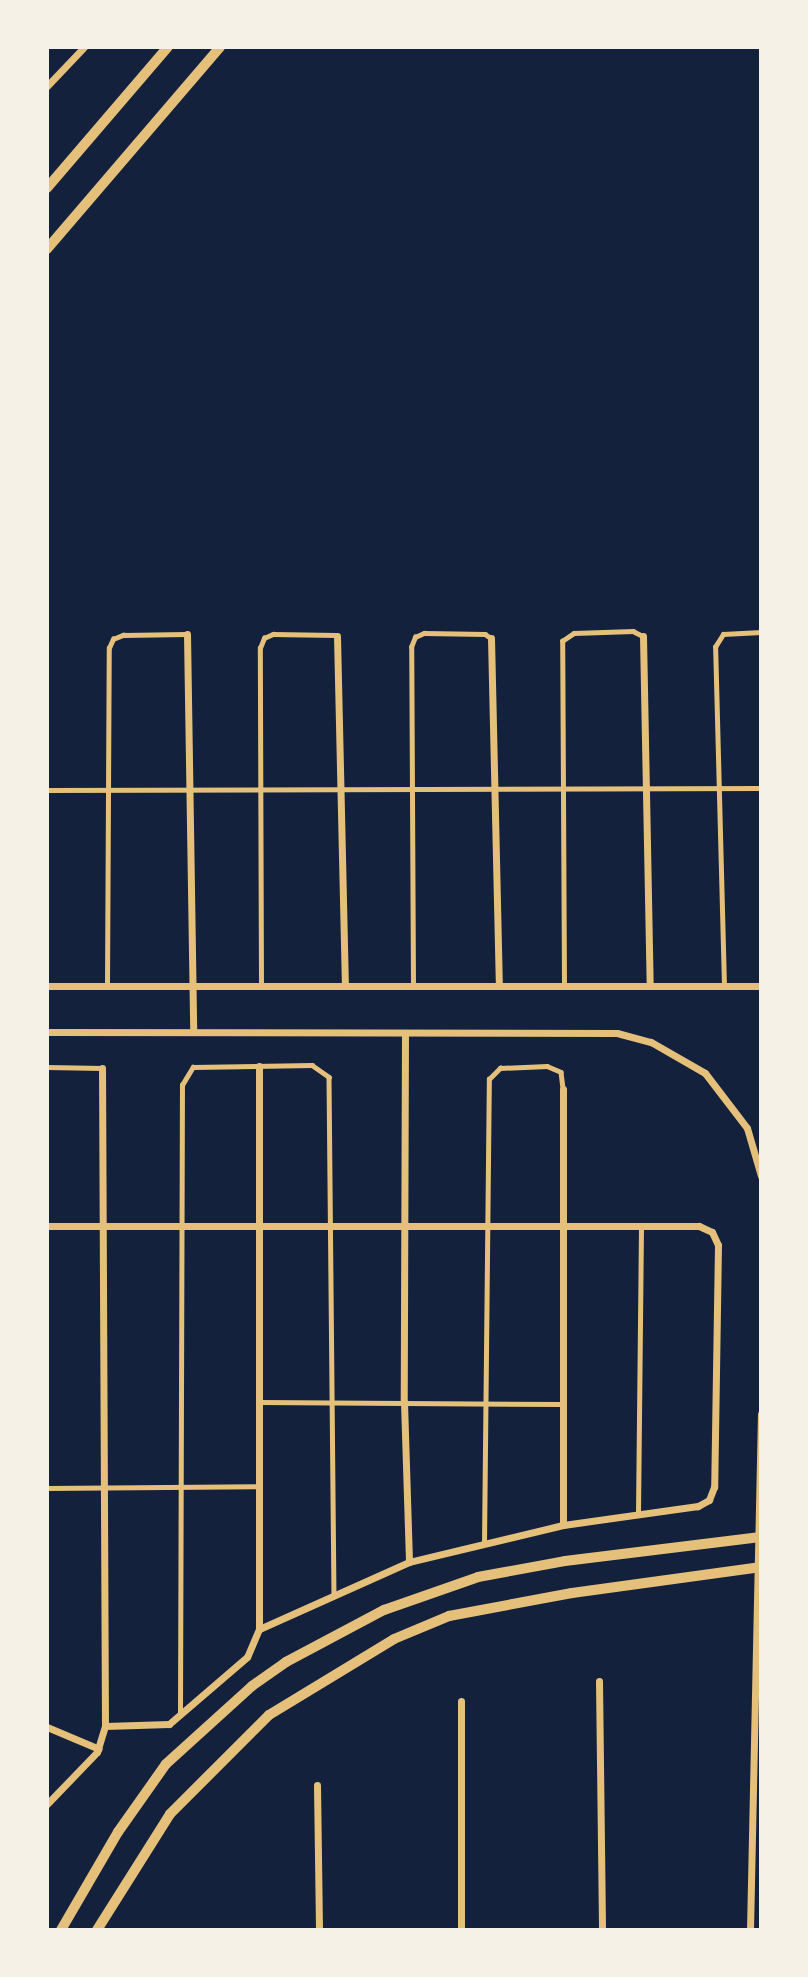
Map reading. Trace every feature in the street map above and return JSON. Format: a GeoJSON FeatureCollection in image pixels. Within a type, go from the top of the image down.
{"type":"FeatureCollection","features":[{"type":"Feature","properties":{"kind":"main road"},"geometry":{"type":"LineString","coordinates":[[47,188],[168,47]]}},
{"type":"Feature","properties":{"kind":"main road"},"geometry":{"type":"LineString","coordinates":[[47,248],[220,47]]}},
{"type":"Feature","properties":{"kind":"street"},"geometry":{"type":"LineString","coordinates":[[47,86],[84,47]]}},
{"type":"Feature","properties":{"kind":"street"},"geometry":{"type":"LineString","coordinates":[[187,634],[192,1032]]}},
{"type":"Feature","properties":{"kind":"street"},"geometry":{"type":"LineString","coordinates":[[337,636],[345,986]]}},
{"type":"Feature","properties":{"kind":"street"},"geometry":{"type":"LineString","coordinates":[[643,636],[650,986]]}},
{"type":"Feature","properties":{"kind":"street"},"geometry":{"type":"LineString","coordinates":[[491,638],[499,986]]}},
{"type":"Feature","properties":{"kind":"street"},"geometry":{"type":"LineString","coordinates":[[47,986],[761,986]]}},
{"type":"Feature","properties":{"kind":"street"},"geometry":{"type":"LineString","coordinates":[[47,1032],[617,1033],[652,1042],[705,1073],[729,1099],[747,1128],[761,1176]]}},
{"type":"Feature","properties":{"kind":"street"},"geometry":{"type":"LineString","coordinates":[[405,1033],[404,1402],[409,1562]]}},
{"type":"Feature","properties":{"kind":"street"},"geometry":{"type":"LineString","coordinates":[[105,1726],[160,1726],[180,1715],[247,1657],[259,1629],[259,1066]]}},
{"type":"Feature","properties":{"kind":"street"},"geometry":{"type":"LineString","coordinates":[[47,1804],[99,1749],[105,1726],[102,1068]]}},
{"type":"Feature","properties":{"kind":"street"},"geometry":{"type":"LineString","coordinates":[[563,1089],[563,1525]]}},
{"type":"Feature","properties":{"kind":"street"},"geometry":{"type":"LineString","coordinates":[[47,1226],[696,1226],[712,1232],[718,1245],[715,1467],[712,1494],[704,1504],[563,1525],[409,1562],[259,1629]]}},
{"type":"Feature","properties":{"kind":"street"},"geometry":{"type":"LineString","coordinates":[[750,1930],[760,1567],[761,1414]]}},
{"type":"Feature","properties":{"kind":"street"},"geometry":{"type":"LineString","coordinates":[[61,1930],[118,1832],[166,1764],[252,1686],[286,1662],[384,1610],[478,1577],[565,1561],[760,1537]]}},
{"type":"Feature","properties":{"kind":"street"},"geometry":{"type":"LineString","coordinates":[[97,1930],[170,1814],[269,1715],[394,1639],[449,1616],[572,1593],[760,1567]]}},
{"type":"Feature","properties":{"kind":"street"},"geometry":{"type":"LineString","coordinates":[[599,1681],[602,1930]]}},
{"type":"Feature","properties":{"kind":"street"},"geometry":{"type":"LineString","coordinates":[[461,1700],[461,1930]]}},
{"type":"Feature","properties":{"kind":"street"},"geometry":{"type":"LineString","coordinates":[[47,1727],[99,1749]]}},
{"type":"Feature","properties":{"kind":"street"},"geometry":{"type":"LineString","coordinates":[[317,1785],[318,1930]]}},
{"type":"Feature","properties":{"kind":"lane"},"geometry":{"type":"LineString","coordinates":[[564,986],[562,641],[574,633],[634,631],[643,636]]}},
{"type":"Feature","properties":{"kind":"lane"},"geometry":{"type":"LineString","coordinates":[[261,986],[261,643],[273,634],[329,632],[337,636]]}},
{"type":"Feature","properties":{"kind":"lane"},"geometry":{"type":"LineString","coordinates":[[724,986],[716,642],[728,633],[761,632]]}},
{"type":"Feature","properties":{"kind":"lane"},"geometry":{"type":"LineString","coordinates":[[412,986],[409,791],[412,642],[424,633],[485,634],[491,638]]}},
{"type":"Feature","properties":{"kind":"lane"},"geometry":{"type":"LineString","coordinates":[[107,986],[110,643],[123,635],[187,634]]}},
{"type":"Feature","properties":{"kind":"lane"},"geometry":{"type":"LineString","coordinates":[[47,790],[761,788]]}},
{"type":"Feature","properties":{"kind":"lane"},"geometry":{"type":"LineString","coordinates":[[180,1715],[183,1077],[201,1065],[312,1065],[329,1077],[332,1226],[330,1402],[334,1595]]}},
{"type":"Feature","properties":{"kind":"lane"},"geometry":{"type":"LineString","coordinates":[[484,1545],[488,1079],[508,1067],[547,1066],[561,1072],[563,1089]]}},
{"type":"Feature","properties":{"kind":"lane"},"geometry":{"type":"LineString","coordinates":[[47,1067],[102,1068]]}},
{"type":"Feature","properties":{"kind":"lane"},"geometry":{"type":"LineString","coordinates":[[638,1514],[641,1226]]}},
{"type":"Feature","properties":{"kind":"lane"},"geometry":{"type":"LineString","coordinates":[[258,1402],[563,1405]]}},
{"type":"Feature","properties":{"kind":"lane"},"geometry":{"type":"LineString","coordinates":[[47,1488],[259,1486]]}}]}
